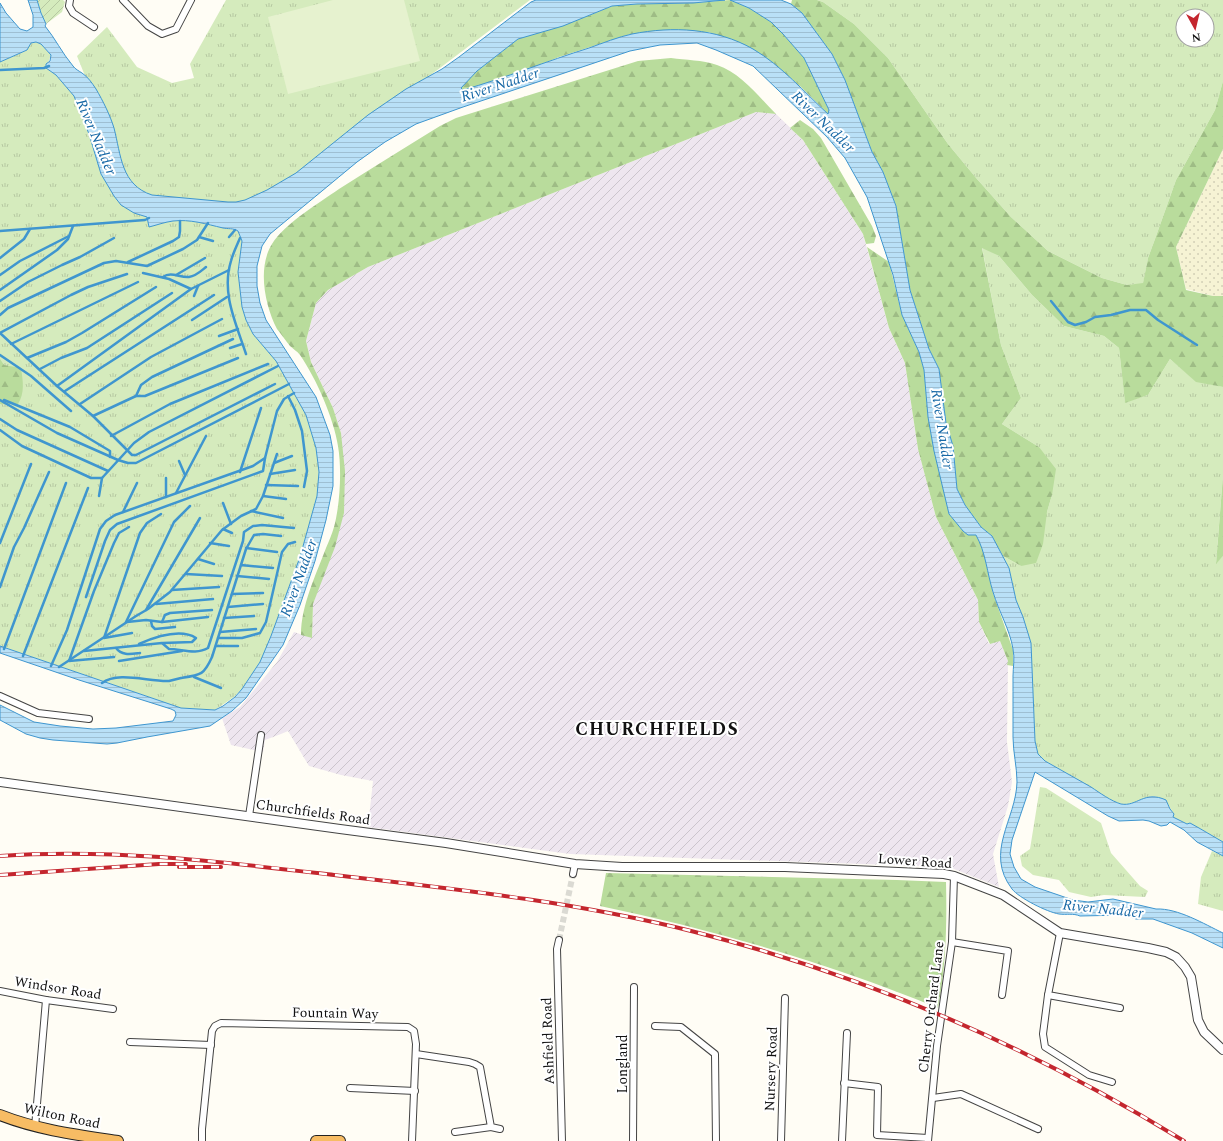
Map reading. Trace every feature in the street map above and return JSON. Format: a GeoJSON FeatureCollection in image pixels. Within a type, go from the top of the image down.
{"type":"FeatureCollection","features":[{"type":"Feature","properties":{"kind":"highway","name":"Wilton Road"},"geometry":{"type":"LineString","coordinates":[[0,1114],[35,1127],[118,1141]]}},
{"type":"Feature","properties":{"kind":"highway"},"geometry":{"type":"LineString","coordinates":[[316,1141],[340,1141]]}},
{"type":"Feature","properties":{"kind":"street"},"geometry":{"type":"LineString","coordinates":[[70,0],[69,6],[73,13],[94,27]]}},
{"type":"Feature","properties":{"kind":"street"},"geometry":{"type":"LineString","coordinates":[[123,0],[148,26],[162,34],[176,29],[191,0]]}},
{"type":"Feature","properties":{"kind":"street"},"geometry":{"type":"LineString","coordinates":[[0,696],[38,713],[89,719]]}},
{"type":"Feature","properties":{"kind":"street"},"geometry":{"type":"LineString","coordinates":[[249,816],[261,735]]}},
{"type":"Feature","properties":{"kind":"street","name":"Churchfields Road"},"geometry":{"type":"LineString","coordinates":[[0,782],[432,841],[575,864],[622,867]]}},
{"type":"Feature","properties":{"kind":"street"},"geometry":{"type":"LineString","coordinates":[[573,874],[575,864]]}},
{"type":"Feature","properties":{"kind":"street","name":"Lower Road"},"geometry":{"type":"LineString","coordinates":[[622,867],[785,867],[944,874],[954,876],[1003,895],[1060,932],[1148,948],[1166,952],[1176,957],[1185,966],[1191,977],[1198,1020],[1204,1032],[1223,1050]]}},
{"type":"Feature","properties":{"kind":"street","name":"Cherry Orchard Lane"},"geometry":{"type":"LineString","coordinates":[[928,1139],[937,1046],[952,942],[954,876]]}},
{"type":"Feature","properties":{"kind":"street"},"geometry":{"type":"LineString","coordinates":[[1060,932],[1048,995],[1043,1034],[1045,1047],[1089,1074],[1112,1082]]}},
{"type":"Feature","properties":{"kind":"street","name":"Ashfield Road"},"geometry":{"type":"LineString","coordinates":[[559,940],[557,949],[562,1141]]}},
{"type":"Feature","properties":{"kind":"street"},"geometry":{"type":"LineString","coordinates":[[952,942],[1008,952],[1002,995]]}},
{"type":"Feature","properties":{"kind":"street","name":"Longland"},"geometry":{"type":"LineString","coordinates":[[633,1141],[634,986]]}},
{"type":"Feature","properties":{"kind":"street","name":"Windsor Road"},"geometry":{"type":"LineString","coordinates":[[0,991],[46,1000],[113,1009]]}},
{"type":"Feature","properties":{"kind":"street"},"geometry":{"type":"LineString","coordinates":[[1048,995],[1120,1008]]}},
{"type":"Feature","properties":{"kind":"street","name":"Nursery Road"},"geometry":{"type":"LineString","coordinates":[[781,1141],[786,998]]}},
{"type":"Feature","properties":{"kind":"street"},"geometry":{"type":"LineString","coordinates":[[35,1127],[46,1000]]}},
{"type":"Feature","properties":{"kind":"street","name":"Fountain Way"},"geometry":{"type":"LineString","coordinates":[[202,1141],[212,1031],[215,1026],[221,1023],[408,1027],[414,1031],[416,1044],[412,1141]]}},
{"type":"Feature","properties":{"kind":"street"},"geometry":{"type":"LineString","coordinates":[[655,1026],[681,1027],[715,1054],[716,1141]]}},
{"type":"Feature","properties":{"kind":"street"},"geometry":{"type":"LineString","coordinates":[[842,1141],[847,1033]]}},
{"type":"Feature","properties":{"kind":"street"},"geometry":{"type":"LineString","coordinates":[[130,1042],[211,1045]]}},
{"type":"Feature","properties":{"kind":"street"},"geometry":{"type":"LineString","coordinates":[[416,1054],[469,1062],[480,1067],[483,1076],[491,1127]]}},
{"type":"Feature","properties":{"kind":"street"},"geometry":{"type":"LineString","coordinates":[[844,1083],[878,1087],[877,1135],[928,1139]]}},
{"type":"Feature","properties":{"kind":"street"},"geometry":{"type":"LineString","coordinates":[[350,1088],[415,1091]]}},
{"type":"Feature","properties":{"kind":"street"},"geometry":{"type":"LineString","coordinates":[[933,1098],[961,1094],[1038,1129]]}},
{"type":"Feature","properties":{"kind":"street"},"geometry":{"type":"LineString","coordinates":[[455,1132],[491,1127],[500,1129]]}},
{"type":"Feature","properties":{"kind":"shaded area"},"geometry":{"type":"Polygon","coordinates":[[[756,112],[776,114],[803,140],[863,234],[889,328],[905,363],[918,449],[936,517],[978,600],[979,622],[989,644],[1000,641],[1008,661],[1007,742],[1012,782],[1008,806],[993,854],[999,887],[949,867],[570,854],[368,827],[373,781],[341,775],[309,766],[288,731],[265,740],[263,752],[231,745],[222,718],[240,707],[277,662],[294,632],[312,638],[313,604],[344,513],[341,433],[333,408],[311,362],[306,341],[316,303],[328,290],[368,267],[756,112]]]}},
{"type":"Feature","properties":{"kind":"shaded area"},"geometry":{"type":"Polygon","coordinates":[[[1223,149],[1223,296],[1213,296],[1186,289],[1176,247],[1223,149]]]}},
{"type":"Feature","properties":{"kind":"green space"},"geometry":{"type":"Polygon","coordinates":[[[37,0],[63,0],[65,2],[62,12],[46,24],[37,0]]]}},
{"type":"Feature","properties":{"kind":"green space"},"geometry":{"type":"Polygon","coordinates":[[[226,0],[530,0],[252,210],[157,202],[131,190],[77,56],[107,27],[137,67],[172,83],[194,78],[190,64],[226,0]]]}},
{"type":"Feature","properties":{"kind":"green space"},"geometry":{"type":"Polygon","coordinates":[[[333,0],[404,0],[420,61],[288,94],[268,17],[333,0]]]}},
{"type":"Feature","properties":{"kind":"green space"},"geometry":{"type":"Polygon","coordinates":[[[730,0],[749,8],[771,22],[804,58],[829,110],[829,115],[800,86],[774,64],[753,50],[732,40],[708,32],[631,34],[559,57],[532,68],[463,91],[460,88],[477,71],[518,39],[588,16],[612,6],[730,0]]]}},
{"type":"Feature","properties":{"kind":"green space"},"geometry":{"type":"Polygon","coordinates":[[[792,0],[817,0],[823,2],[854,24],[888,58],[948,144],[977,179],[1011,217],[1048,251],[1102,278],[1127,285],[1143,283],[1148,258],[1176,180],[1215,110],[1223,81],[1223,149],[1176,247],[1186,290],[1213,296],[1223,296],[1223,387],[1196,382],[1170,359],[1148,395],[1125,403],[1119,348],[1104,336],[1064,326],[1032,295],[999,256],[982,248],[1001,345],[1021,398],[1002,424],[1039,447],[1056,469],[1052,495],[1047,512],[1043,544],[1036,563],[1021,566],[1003,556],[992,536],[981,527],[965,505],[957,489],[953,446],[946,423],[939,369],[929,349],[910,290],[896,206],[883,172],[872,152],[845,80],[832,54],[802,13],[791,4],[792,0]]]}},
{"type":"Feature","properties":{"kind":"green space"},"geometry":{"type":"Polygon","coordinates":[[[817,0],[1223,0],[1223,81],[1215,110],[1176,180],[1148,258],[1143,284],[1127,285],[1102,278],[1048,251],[1011,217],[977,179],[948,144],[888,58],[854,24],[823,2],[817,0]]]}},
{"type":"Feature","properties":{"kind":"green space"},"geometry":{"type":"Polygon","coordinates":[[[36,42],[41,44],[51,55],[46,68],[56,75],[74,96],[89,134],[101,174],[114,196],[134,213],[147,217],[149,227],[170,221],[186,221],[198,222],[238,231],[242,241],[238,272],[242,307],[246,320],[253,334],[276,361],[306,415],[316,448],[319,472],[317,496],[300,557],[271,636],[260,662],[242,689],[234,697],[215,710],[181,708],[0,646],[0,62],[27,50],[31,43],[36,42]]]}},
{"type":"Feature","properties":{"kind":"green space"},"geometry":{"type":"Polygon","coordinates":[[[671,58],[706,62],[726,69],[749,86],[776,114],[756,112],[368,267],[328,290],[316,303],[306,341],[311,362],[333,408],[341,433],[345,471],[344,513],[335,547],[313,604],[312,638],[301,635],[306,601],[336,518],[340,487],[340,465],[338,446],[333,424],[318,387],[298,352],[290,346],[277,329],[269,309],[264,287],[264,275],[267,254],[272,244],[285,229],[302,214],[351,181],[440,126],[456,118],[638,61],[671,58]]]}},
{"type":"Feature","properties":{"kind":"green space"},"geometry":{"type":"Polygon","coordinates":[[[800,120],[813,129],[821,138],[872,226],[876,236],[874,243],[866,244],[863,234],[803,140],[790,128],[800,120]]]}},
{"type":"Feature","properties":{"kind":"green space"},"geometry":{"type":"Polygon","coordinates":[[[867,247],[889,262],[902,315],[919,352],[924,370],[928,417],[949,514],[968,535],[976,535],[982,545],[993,593],[1013,650],[1013,666],[1007,665],[1008,661],[1000,641],[990,644],[979,622],[978,600],[936,517],[918,449],[905,363],[889,328],[867,247]]]}},
{"type":"Feature","properties":{"kind":"green space"},"geometry":{"type":"Polygon","coordinates":[[[982,247],[999,256],[1032,295],[1064,326],[1104,336],[1119,348],[1125,402],[1148,395],[1170,359],[1196,381],[1223,387],[1223,475],[1216,563],[1223,556],[1223,842],[1199,828],[1173,817],[1174,814],[1169,805],[1162,799],[1151,797],[1128,804],[1114,802],[1045,761],[1038,754],[1035,741],[1031,643],[1016,600],[1009,568],[1003,556],[1021,566],[1047,512],[1052,495],[1039,447],[1002,424],[1021,398],[1001,345],[982,247]]]}},
{"type":"Feature","properties":{"kind":"green space"},"geometry":{"type":"Polygon","coordinates":[[[0,359],[4,365],[21,368],[23,391],[18,404],[0,404],[0,359]]]}},
{"type":"Feature","properties":{"kind":"green space"},"geometry":{"type":"Polygon","coordinates":[[[1223,475],[1223,556],[1216,564],[1223,475]]]}},
{"type":"Feature","properties":{"kind":"green space"},"geometry":{"type":"Polygon","coordinates":[[[1040,787],[1046,788],[1101,823],[1111,853],[1140,886],[1148,891],[1145,897],[1104,895],[1091,897],[1069,892],[1059,880],[1033,875],[1022,866],[1020,856],[1030,849],[1040,787]]]}},
{"type":"Feature","properties":{"kind":"green space"},"geometry":{"type":"Polygon","coordinates":[[[1212,851],[1223,856],[1223,911],[1198,904],[1201,877],[1212,851]]]}},
{"type":"Feature","properties":{"kind":"green space"},"geometry":{"type":"Polygon","coordinates":[[[606,873],[946,882],[945,946],[943,977],[938,1008],[855,976],[771,949],[643,915],[600,906],[606,873]]]}},
{"type":"Feature","properties":{"kind":"water","name":"River Nadder"},"geometry":{"type":"Polygon","coordinates":[[[28,0],[37,0],[46,24],[45,26],[65,56],[74,67],[86,76],[96,89],[114,128],[124,168],[128,177],[134,184],[152,195],[228,202],[245,200],[267,190],[296,173],[368,115],[406,89],[442,69],[531,2],[536,0],[725,0],[693,3],[612,6],[563,26],[518,39],[477,71],[461,88],[463,90],[627,35],[647,31],[679,30],[709,33],[739,42],[753,49],[774,63],[828,114],[829,110],[804,58],[771,22],[749,8],[730,0],[781,0],[791,4],[802,13],[832,54],[845,80],[872,152],[883,172],[896,206],[910,290],[929,349],[939,369],[946,423],[953,446],[957,489],[965,505],[981,527],[992,536],[1009,568],[1016,600],[1031,643],[1035,741],[1038,754],[1045,761],[1117,803],[1127,804],[1152,797],[1158,797],[1166,800],[1174,814],[1173,817],[1187,824],[1190,823],[1223,842],[1223,856],[1197,842],[1184,830],[1170,822],[1167,825],[1161,826],[1143,820],[1119,821],[1108,816],[1035,772],[1012,840],[1010,854],[1014,867],[1021,879],[1035,887],[1073,900],[1088,902],[1113,899],[1182,914],[1223,933],[1223,948],[1192,933],[1153,919],[1136,919],[1125,915],[1080,916],[1054,913],[1027,900],[1012,889],[1004,875],[1001,862],[1001,849],[1012,810],[1017,782],[1013,743],[1014,652],[1012,642],[998,607],[984,556],[976,535],[968,535],[949,514],[934,451],[928,417],[924,370],[919,352],[902,315],[893,275],[867,197],[845,158],[827,137],[753,66],[697,43],[660,45],[630,51],[416,124],[385,142],[357,162],[270,234],[262,246],[257,266],[257,286],[260,303],[266,320],[316,397],[330,435],[333,451],[333,486],[326,520],[315,561],[300,605],[283,645],[246,698],[232,711],[210,726],[107,744],[40,738],[26,734],[0,720],[0,705],[34,722],[93,729],[116,728],[173,721],[176,715],[175,711],[171,709],[0,653],[0,646],[181,708],[215,710],[235,697],[260,662],[271,636],[300,557],[317,496],[319,472],[316,448],[306,415],[276,361],[253,334],[246,320],[242,307],[238,272],[242,241],[238,231],[198,222],[186,221],[170,221],[149,227],[147,217],[134,213],[121,205],[101,174],[89,134],[74,96],[56,75],[46,68],[46,64],[50,61],[51,55],[41,44],[36,42],[31,43],[27,50],[0,62],[0,3],[6,13],[20,29],[27,31],[33,27],[33,15],[28,0]]]}},
{"type":"Feature","properties":{"kind":"waterway"},"geometry":{"type":"LineString","coordinates":[[0,70],[44,68],[49,66]]}},
{"type":"Feature","properties":{"kind":"waterway"},"geometry":{"type":"LineString","coordinates":[[0,231],[145,220],[149,218]]}},
{"type":"Feature","properties":{"kind":"waterway"},"geometry":{"type":"LineString","coordinates":[[128,262],[179,237],[180,221]]}},
{"type":"Feature","properties":{"kind":"waterway"},"geometry":{"type":"LineString","coordinates":[[0,315],[8,308],[104,263],[116,261],[147,266],[183,249],[197,240],[208,223]]}},
{"type":"Feature","properties":{"kind":"waterway"},"geometry":{"type":"LineString","coordinates":[[0,290],[57,250],[68,239],[73,226]]}},
{"type":"Feature","properties":{"kind":"waterway"},"geometry":{"type":"LineString","coordinates":[[0,258],[24,239],[30,229]]}},
{"type":"Feature","properties":{"kind":"waterway"},"geometry":{"type":"LineString","coordinates":[[229,237],[235,230]]}},
{"type":"Feature","properties":{"kind":"waterway"},"geometry":{"type":"LineString","coordinates":[[0,275],[20,261],[69,236]]}},
{"type":"Feature","properties":{"kind":"waterway"},"geometry":{"type":"LineString","coordinates":[[199,237],[213,241]]}},
{"type":"Feature","properties":{"kind":"waterway"},"geometry":{"type":"LineString","coordinates":[[0,301],[28,282],[80,257],[114,238]]}},
{"type":"Feature","properties":{"kind":"waterway"},"geometry":{"type":"LineString","coordinates":[[240,238],[231,261],[228,273],[228,285],[231,308],[246,354]]}},
{"type":"Feature","properties":{"kind":"waterway"},"geometry":{"type":"LineString","coordinates":[[176,275],[205,258]]}},
{"type":"Feature","properties":{"kind":"waterway"},"geometry":{"type":"LineString","coordinates":[[163,277],[166,275],[186,277],[192,276],[206,267]]}},
{"type":"Feature","properties":{"kind":"waterway"},"geometry":{"type":"LineString","coordinates":[[143,273],[169,279],[191,289],[229,270]]}},
{"type":"Feature","properties":{"kind":"waterway"},"geometry":{"type":"LineString","coordinates":[[0,333],[88,287],[127,274]]}},
{"type":"Feature","properties":{"kind":"waterway"},"geometry":{"type":"LineString","coordinates":[[11,344],[138,282]]}},
{"type":"Feature","properties":{"kind":"waterway"},"geometry":{"type":"LineString","coordinates":[[194,296],[198,286]]}},
{"type":"Feature","properties":{"kind":"waterway"},"geometry":{"type":"LineString","coordinates":[[27,358],[66,342],[156,287]]}},
{"type":"Feature","properties":{"kind":"waterway"},"geometry":{"type":"LineString","coordinates":[[57,386],[191,289]]}},
{"type":"Feature","properties":{"kind":"waterway"},"geometry":{"type":"LineString","coordinates":[[40,369],[61,358],[87,348],[172,293]]}},
{"type":"Feature","properties":{"kind":"waterway"},"geometry":{"type":"LineString","coordinates":[[65,391],[214,295]]}},
{"type":"Feature","properties":{"kind":"waterway"},"geometry":{"type":"LineString","coordinates":[[192,320],[227,297]]}},
{"type":"Feature","properties":{"kind":"waterway"},"geometry":{"type":"LineString","coordinates":[[1051,301],[1068,322],[1075,325],[1086,322],[1095,317],[1130,310],[1146,310],[1158,320],[1197,345]]}},
{"type":"Feature","properties":{"kind":"waterway"},"geometry":{"type":"LineString","coordinates":[[80,404],[151,357],[222,319]]}},
{"type":"Feature","properties":{"kind":"waterway"},"geometry":{"type":"LineString","coordinates":[[219,336],[238,329]]}},
{"type":"Feature","properties":{"kind":"waterway"},"geometry":{"type":"LineString","coordinates":[[0,333],[57,386],[93,416],[132,455],[136,455],[275,384]]}},
{"type":"Feature","properties":{"kind":"waterway"},"geometry":{"type":"LineString","coordinates":[[136,396],[141,385],[152,377],[233,339]]}},
{"type":"Feature","properties":{"kind":"waterway"},"geometry":{"type":"LineString","coordinates":[[230,348],[242,344]]}},
{"type":"Feature","properties":{"kind":"waterway"},"geometry":{"type":"LineString","coordinates":[[0,355],[31,376],[71,411]]}},
{"type":"Feature","properties":{"kind":"waterway"},"geometry":{"type":"LineString","coordinates":[[93,416],[136,396],[145,396],[238,358]]}},
{"type":"Feature","properties":{"kind":"waterway"},"geometry":{"type":"LineString","coordinates":[[111,436],[170,404],[268,364]]}},
{"type":"Feature","properties":{"kind":"waterway"},"geometry":{"type":"LineString","coordinates":[[0,430],[22,446],[91,478],[102,478],[134,443],[149,432],[278,366]]}},
{"type":"Feature","properties":{"kind":"waterway"},"geometry":{"type":"LineString","coordinates":[[0,400],[57,433],[118,460],[128,463],[136,463],[289,384]]}},
{"type":"Feature","properties":{"kind":"waterway"},"geometry":{"type":"LineString","coordinates":[[51,666],[67,630],[100,529],[106,521],[115,515],[253,466],[265,458],[277,411],[284,399],[294,393]]}},
{"type":"Feature","properties":{"kind":"waterway"},"geometry":{"type":"LineString","coordinates":[[288,396],[295,410],[302,431],[307,471],[304,487]]}},
{"type":"Feature","properties":{"kind":"waterway"},"geometry":{"type":"LineString","coordinates":[[4,400],[70,427],[110,451],[110,457]]}},
{"type":"Feature","properties":{"kind":"waterway"},"geometry":{"type":"LineString","coordinates":[[240,472],[261,408]]}},
{"type":"Feature","properties":{"kind":"waterway"},"geometry":{"type":"LineString","coordinates":[[0,419],[17,430],[108,471]]}},
{"type":"Feature","properties":{"kind":"waterway"},"geometry":{"type":"LineString","coordinates":[[176,493],[206,436]]}},
{"type":"Feature","properties":{"kind":"waterway"},"geometry":{"type":"LineString","coordinates":[[59,667],[148,609],[170,592],[222,530],[241,516],[256,509],[263,496],[277,454]]}},
{"type":"Feature","properties":{"kind":"waterway"},"geometry":{"type":"LineString","coordinates":[[274,463],[292,456]]}},
{"type":"Feature","properties":{"kind":"waterway"},"geometry":{"type":"LineString","coordinates":[[86,597],[105,541],[110,530],[117,524],[263,471],[265,458]]}},
{"type":"Feature","properties":{"kind":"waterway"},"geometry":{"type":"LineString","coordinates":[[179,461],[185,475]]}},
{"type":"Feature","properties":{"kind":"waterway"},"geometry":{"type":"LineString","coordinates":[[0,543],[31,464]]}},
{"type":"Feature","properties":{"kind":"waterway"},"geometry":{"type":"LineString","coordinates":[[270,474],[295,470]]}},
{"type":"Feature","properties":{"kind":"waterway"},"geometry":{"type":"LineString","coordinates":[[0,587],[14,547],[49,472]]}},
{"type":"Feature","properties":{"kind":"waterway"},"geometry":{"type":"LineString","coordinates":[[99,496],[102,478]]}},
{"type":"Feature","properties":{"kind":"waterway"},"geometry":{"type":"LineString","coordinates":[[166,478],[166,497]]}},
{"type":"Feature","properties":{"kind":"waterway"},"geometry":{"type":"LineString","coordinates":[[4,649],[66,483]]}},
{"type":"Feature","properties":{"kind":"waterway"},"geometry":{"type":"LineString","coordinates":[[123,512],[137,483]]}},
{"type":"Feature","properties":{"kind":"waterway"},"geometry":{"type":"LineString","coordinates":[[266,485],[298,486]]}},
{"type":"Feature","properties":{"kind":"waterway"},"geometry":{"type":"LineString","coordinates":[[23,656],[88,488]]}},
{"type":"Feature","properties":{"kind":"waterway"},"geometry":{"type":"LineString","coordinates":[[263,496],[286,499]]}},
{"type":"Feature","properties":{"kind":"waterway"},"geometry":{"type":"LineString","coordinates":[[223,503],[231,524]]}},
{"type":"Feature","properties":{"kind":"waterway"},"geometry":{"type":"LineString","coordinates":[[126,622],[174,522],[190,506]]}},
{"type":"Feature","properties":{"kind":"waterway"},"geometry":{"type":"LineString","coordinates":[[251,511],[283,518]]}},
{"type":"Feature","properties":{"kind":"waterway"},"geometry":{"type":"LineString","coordinates":[[132,633],[104,638],[140,533],[147,523],[161,514]]}},
{"type":"Feature","properties":{"kind":"waterway"},"geometry":{"type":"LineString","coordinates":[[146,610],[200,518]]}},
{"type":"Feature","properties":{"kind":"waterway"},"geometry":{"type":"LineString","coordinates":[[84,651],[162,643],[169,649],[199,651],[208,648],[243,541],[244,532],[253,526],[262,525],[294,528]]}},
{"type":"Feature","properties":{"kind":"waterway"},"geometry":{"type":"LineString","coordinates":[[114,657],[69,661],[94,591],[114,543],[119,533],[129,527]]}},
{"type":"Feature","properties":{"kind":"waterway"},"geometry":{"type":"LineString","coordinates":[[223,529],[232,533]]}},
{"type":"Feature","properties":{"kind":"waterway"},"geometry":{"type":"LineString","coordinates":[[102,683],[116,678],[125,677],[169,681],[197,675],[204,671],[212,657],[246,549],[254,535],[263,534],[281,536]]}},
{"type":"Feature","properties":{"kind":"waterway","name":"River Nadder"},"geometry":{"type":"LineString","coordinates":[[218,638],[242,638],[260,633],[266,622],[282,552],[288,544],[295,542]]}},
{"type":"Feature","properties":{"kind":"waterway"},"geometry":{"type":"LineString","coordinates":[[210,543],[229,546]]}},
{"type":"Feature","properties":{"kind":"waterway"},"geometry":{"type":"LineString","coordinates":[[246,548],[277,552]]}},
{"type":"Feature","properties":{"kind":"waterway"},"geometry":{"type":"LineString","coordinates":[[198,559],[214,564]]}},
{"type":"Feature","properties":{"kind":"waterway"},"geometry":{"type":"LineString","coordinates":[[241,565],[273,568]]}},
{"type":"Feature","properties":{"kind":"waterway"},"geometry":{"type":"LineString","coordinates":[[186,574],[222,576]]}},
{"type":"Feature","properties":{"kind":"waterway"},"geometry":{"type":"LineString","coordinates":[[237,576],[269,579]]}},
{"type":"Feature","properties":{"kind":"waterway"},"geometry":{"type":"LineString","coordinates":[[172,590],[219,587]]}},
{"type":"Feature","properties":{"kind":"waterway"},"geometry":{"type":"LineString","coordinates":[[232,594],[263,593]]}},
{"type":"Feature","properties":{"kind":"waterway"},"geometry":{"type":"LineString","coordinates":[[156,604],[213,599]]}},
{"type":"Feature","properties":{"kind":"waterway"},"geometry":{"type":"LineString","coordinates":[[228,607],[263,604]]}},
{"type":"Feature","properties":{"kind":"waterway"},"geometry":{"type":"LineString","coordinates":[[127,622],[146,620],[162,622],[165,615],[170,613],[212,610]]}},
{"type":"Feature","properties":{"kind":"waterway"},"geometry":{"type":"LineString","coordinates":[[224,618],[254,616]]}},
{"type":"Feature","properties":{"kind":"waterway"},"geometry":{"type":"LineString","coordinates":[[162,622],[208,617]]}},
{"type":"Feature","properties":{"kind":"waterway"},"geometry":{"type":"LineString","coordinates":[[151,621],[152,626],[155,629],[175,627]]}},
{"type":"Feature","properties":{"kind":"waterway"},"geometry":{"type":"LineString","coordinates":[[220,632],[256,629]]}},
{"type":"Feature","properties":{"kind":"waterway"},"geometry":{"type":"LineString","coordinates":[[139,644],[160,636],[175,634],[190,635],[196,638],[192,642],[163,643]]}},
{"type":"Feature","properties":{"kind":"waterway"},"geometry":{"type":"LineString","coordinates":[[216,646],[238,646]]}},
{"type":"Feature","properties":{"kind":"waterway"},"geometry":{"type":"LineString","coordinates":[[116,648],[118,651],[124,653],[140,653]]}},
{"type":"Feature","properties":{"kind":"waterway"},"geometry":{"type":"LineString","coordinates":[[119,661],[182,651]]}},
{"type":"Feature","properties":{"kind":"waterway"},"geometry":{"type":"LineString","coordinates":[[194,677],[221,688]]}},
{"type":"Feature","properties":{"kind":"tunnel"},"geometry":{"type":"LineString","coordinates":[[559,940],[573,874]]}},
{"type":"Feature","properties":{"kind":"railway"},"geometry":{"type":"LineString","coordinates":[[0,856],[42,854],[126,855],[251,865],[561,904],[606,912],[695,932],[823,970],[886,993],[947,1018],[1068,1075],[1184,1141]]}},
{"type":"Feature","properties":{"kind":"railway"},"geometry":{"type":"LineString","coordinates":[[0,875],[159,864],[186,864]]}},
{"type":"Feature","properties":{"kind":"railway"},"geometry":{"type":"LineString","coordinates":[[179,867],[221,867]]}},
{"type":"Feature","properties":{"kind":"district","name":"CHURCHFIELDS"},"geometry":{"type":"Point","coordinates":[657,729]}}]}
